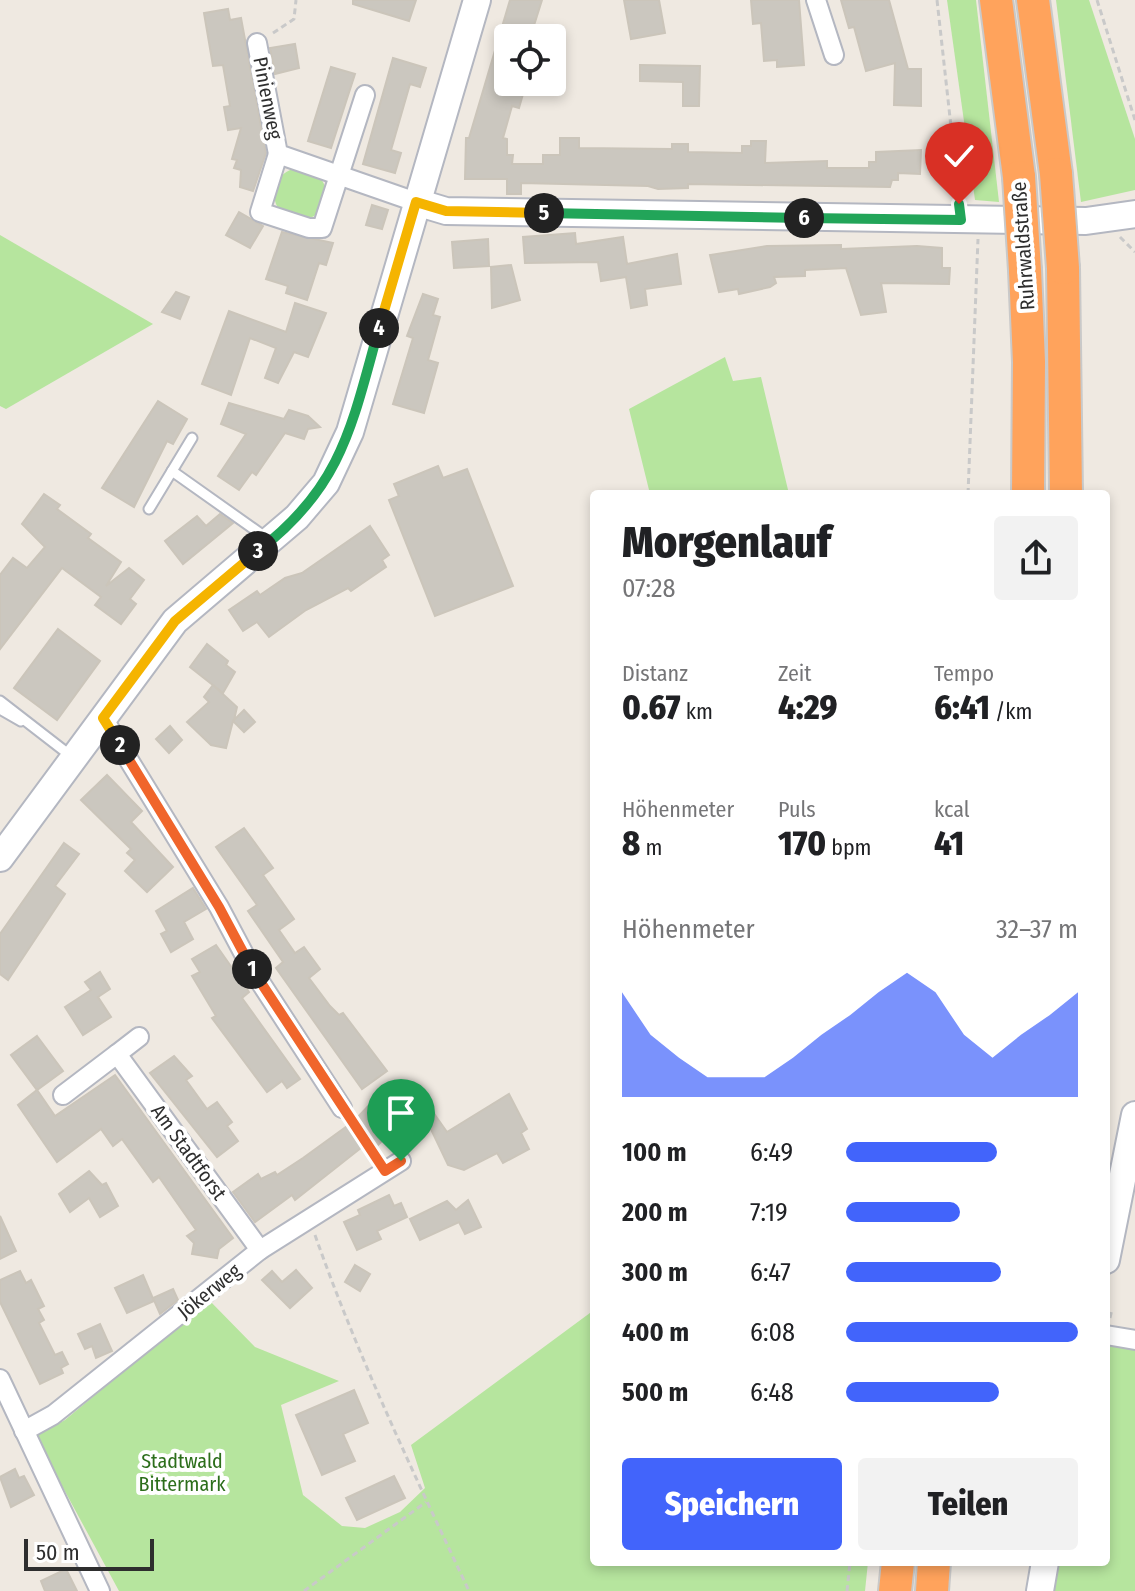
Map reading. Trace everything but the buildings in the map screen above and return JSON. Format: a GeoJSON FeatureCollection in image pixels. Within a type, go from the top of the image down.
{"type":"FeatureCollection","features":[{"type":"Feature","properties":{"kind":"highway","name":"Ruhrwaldstraße"},"geometry":{"type":"LineString","coordinates":[[996,0],[1019,177],[1030,376],[1028,490]]}},
{"type":"Feature","properties":{"kind":"highway","name":"Ruhrwaldstraße"},"geometry":{"type":"LineString","coordinates":[[1033,0],[1056,174],[1063,268],[1066,490]]}},
{"type":"Feature","properties":{"kind":"highway"},"geometry":{"type":"LineString","coordinates":[[895,1591],[898,1566]]}},
{"type":"Feature","properties":{"kind":"highway"},"geometry":{"type":"LineString","coordinates":[[932,1591],[934,1566]]}},
{"type":"Feature","properties":{"kind":"main road"},"geometry":{"type":"LineString","coordinates":[[0,858],[175,621],[307,506],[340,458],[477,0]]}},
{"type":"Feature","properties":{"kind":"main road"},"geometry":{"type":"LineString","coordinates":[[416,202],[446,211],[970,220],[1086,221],[1135,214]]}},
{"type":"Feature","properties":{"kind":"main road"},"geometry":{"type":"LineString","coordinates":[[1110,1240],[1135,1115]]}},
{"type":"Feature","properties":{"kind":"main road"},"geometry":{"type":"LineString","coordinates":[[1040,1591],[1044,1566]]}},
{"type":"Feature","properties":{"kind":"street"},"geometry":{"type":"LineString","coordinates":[[816,0],[834,55]]}},
{"type":"Feature","properties":{"kind":"street","name":"Pinienweg"},"geometry":{"type":"LineString","coordinates":[[257,43],[278,154],[260,212],[309,228],[322,228],[365,95]]}},
{"type":"Feature","properties":{"kind":"street","name":"Pinienweg"},"geometry":{"type":"LineString","coordinates":[[278,154],[416,202]]}},
{"type":"Feature","properties":{"kind":"street"},"geometry":{"type":"LineString","coordinates":[[103,718],[219,907],[253,971],[342,1108]]}},
{"type":"Feature","properties":{"kind":"street"},"geometry":{"type":"LineString","coordinates":[[63,1095],[139,1037]]}},
{"type":"Feature","properties":{"kind":"street","name":"Am Stadtforst"},"geometry":{"type":"LineString","coordinates":[[117,1054],[260,1250]]}},
{"type":"Feature","properties":{"kind":"street","name":"Jökerweg"},"geometry":{"type":"LineString","coordinates":[[24,1431],[53,1415],[260,1250],[393,1166]]}},
{"type":"Feature","properties":{"kind":"street"},"geometry":{"type":"LineString","coordinates":[[1110,1336],[1135,1340]]}},
{"type":"Feature","properties":{"kind":"street"},"geometry":{"type":"LineString","coordinates":[[0,1379],[100,1591]]}},
{"type":"Feature","properties":{"kind":"lane"},"geometry":{"type":"LineString","coordinates":[[149,509],[192,438]]}},
{"type":"Feature","properties":{"kind":"lane"},"geometry":{"type":"LineString","coordinates":[[172,471],[270,541]]}},
{"type":"Feature","properties":{"kind":"lane"},"geometry":{"type":"LineString","coordinates":[[0,701],[74,758]]}},
{"type":"Feature","properties":{"kind":"lane"},"geometry":{"type":"LineString","coordinates":[[0,709],[31,725]]}},
{"type":"Feature","properties":{"kind":"path"},"geometry":{"type":"LineString","coordinates":[[257,43],[294,19],[296,0]]}},
{"type":"Feature","properties":{"kind":"path"},"geometry":{"type":"LineString","coordinates":[[937,0],[970,220],[968,490]]}},
{"type":"Feature","properties":{"kind":"path"},"geometry":{"type":"LineString","coordinates":[[1097,0],[1135,120]]}},
{"type":"Feature","properties":{"kind":"path"},"geometry":{"type":"LineString","coordinates":[[342,1108],[393,1166]]}},
{"type":"Feature","properties":{"kind":"path"},"geometry":{"type":"LineString","coordinates":[[309,1220],[338,1302],[426,1502],[469,1591]]}},
{"type":"Feature","properties":{"kind":"path"},"geometry":{"type":"LineString","coordinates":[[304,1591],[426,1502]]}},
{"type":"Feature","properties":{"kind":"path"},"geometry":{"type":"LineString","coordinates":[[847,1591],[850,1566]]}},
{"type":"Feature","properties":{"kind":"green space"},"geometry":{"type":"Polygon","coordinates":[[[947,0],[976,0],[999,202],[975,200],[947,0]]]}},
{"type":"Feature","properties":{"kind":"green space"},"geometry":{"type":"Polygon","coordinates":[[[1056,0],[1089,0],[1135,139],[1135,190],[1081,202],[1056,0]]]}},
{"type":"Feature","properties":{"kind":"green space"},"geometry":{"type":"Polygon","coordinates":[[[300,168],[318,176],[326,194],[318,212],[300,220],[282,212],[274,194],[282,176],[300,168]]]}},
{"type":"Feature","properties":{"kind":"green space"},"geometry":{"type":"Polygon","coordinates":[[[0,235],[153,324],[6,409],[0,406],[0,235]]]}},
{"type":"Feature","properties":{"kind":"green space"},"geometry":{"type":"Polygon","coordinates":[[[725,357],[733,381],[761,377],[788,490],[649,490],[629,409],[725,357]]]}},
{"type":"Feature","properties":{"kind":"green space","name":"Stadtwald Bittermark"},"geometry":{"type":"Polygon","coordinates":[[[209,1300],[255,1347],[339,1381],[281,1405],[303,1495],[342,1526],[365,1528],[400,1512],[425,1488],[411,1445],[590,1313],[590,1566],[868,1566],[865,1591],[119,1591],[35,1436],[65,1420],[209,1300]]]}},
{"type":"Feature","properties":{"kind":"green space"},"geometry":{"type":"Polygon","coordinates":[[[1110,1336],[1135,1340],[1135,1591],[1040,1591],[1044,1566],[1110,1566],[1110,1336]]]}},
{"type":"Feature","properties":{"kind":"route"},"geometry":{"type":"LineString","coordinates":[[401,1161],[385,1171],[304,1053],[103,718],[175,621],[297,517],[326,483],[350,432],[416,202],[446,211],[961,220],[959,204]]}}]}
